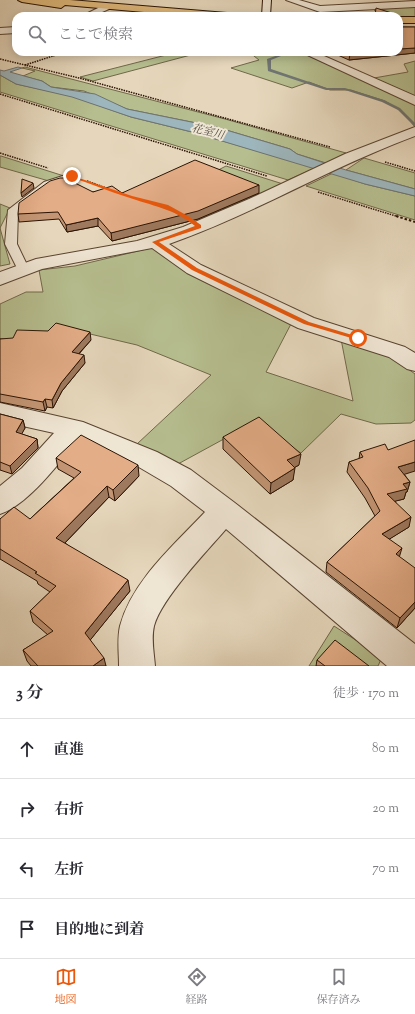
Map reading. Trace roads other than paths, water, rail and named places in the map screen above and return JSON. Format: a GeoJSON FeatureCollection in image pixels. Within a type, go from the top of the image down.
{"type":"FeatureCollection","features":[{"type":"Feature","properties":{"kind":"highway"},"geometry":{"type":"LineString","coordinates":[[22,0],[136,12]]}},
{"type":"Feature","properties":{"kind":"highway"},"geometry":{"type":"LineString","coordinates":[[46,0],[102,8],[164,12]]}},
{"type":"Feature","properties":{"kind":"highway"},"geometry":{"type":"LineString","coordinates":[[403,20],[415,20]]}},
{"type":"Feature","properties":{"kind":"highway"},"geometry":{"type":"LineString","coordinates":[[403,23],[415,23]]}},
{"type":"Feature","properties":{"kind":"street"},"geometry":{"type":"LineString","coordinates":[[266,12],[267,0]]}},
{"type":"Feature","properties":{"kind":"street"},"geometry":{"type":"LineString","coordinates":[[290,0],[320,9],[415,4]]}},
{"type":"Feature","properties":{"kind":"street"},"geometry":{"type":"LineString","coordinates":[[94,12],[102,8]]}},
{"type":"Feature","properties":{"kind":"street"},"geometry":{"type":"LineString","coordinates":[[403,28],[415,28]]}},
{"type":"Feature","properties":{"kind":"street"},"geometry":{"type":"LineString","coordinates":[[0,31],[12,30]]}},
{"type":"Feature","properties":{"kind":"street"},"geometry":{"type":"LineString","coordinates":[[315,56],[415,101]]}},
{"type":"Feature","properties":{"kind":"street"},"geometry":{"type":"LineString","coordinates":[[0,279],[23,269],[73,257],[155,242],[232,213],[356,155],[415,131]]}},
{"type":"Feature","properties":{"kind":"street"},"geometry":{"type":"LineString","coordinates":[[155,242],[194,269],[306,323],[397,352],[415,364]]}},
{"type":"Feature","properties":{"kind":"street"},"geometry":{"type":"LineString","coordinates":[[0,412],[74,428],[148,459],[181,478],[225,510],[414,666]]}},
{"type":"Feature","properties":{"kind":"street"},"geometry":{"type":"LineString","coordinates":[[0,503],[32,475],[74,428]]}},
{"type":"Feature","properties":{"kind":"street"},"geometry":{"type":"LineString","coordinates":[[137,666],[136,627],[142,611],[186,554],[225,510]]}},
{"type":"Feature","properties":{"kind":"lane"},"geometry":{"type":"LineString","coordinates":[[23,269],[12,244],[13,210],[48,184],[72,176]]}},
{"type":"Feature","properties":{"kind":"water","name":"花室川"},"geometry":{"type":"Polygon","coordinates":[[[18,67],[22,68],[10,72],[42,81],[51,87],[95,94],[127,109],[216,127],[290,149],[297,154],[346,170],[415,189],[415,196],[365,184],[192,132],[131,117],[72,97],[16,84],[0,75],[0,70],[4,71],[18,67]]]}},
{"type":"Feature","properties":{"kind":"waterway"},"geometry":{"type":"LineString","coordinates":[[278,56],[269,59],[269,70],[327,89],[345,89],[383,101],[399,109],[415,126]]}}]}
